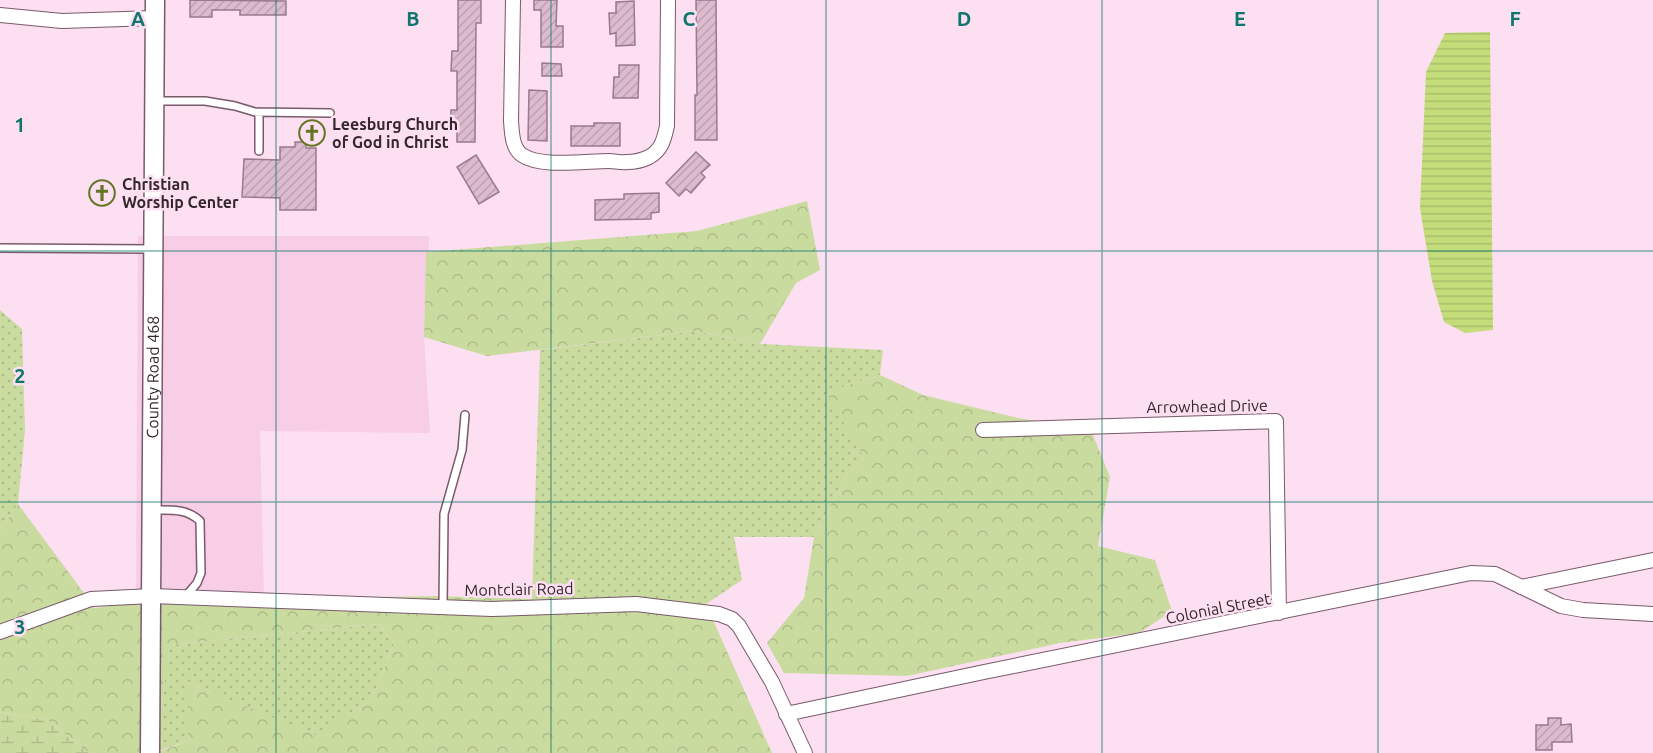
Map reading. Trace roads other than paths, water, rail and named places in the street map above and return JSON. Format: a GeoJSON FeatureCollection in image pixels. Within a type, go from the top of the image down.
{"type":"FeatureCollection","features":[{"type":"Feature","properties":{"kind":"street"},"geometry":{"type":"LineString","coordinates":[[513,0],[512,139],[522,155],[547,162],[640,161],[651,156],[664,142],[667,126],[668,0]]}},
{"type":"Feature","properties":{"kind":"street"},"geometry":{"type":"LineString","coordinates":[[0,15],[62,21],[155,9]]}},
{"type":"Feature","properties":{"kind":"street","name":"County Road 468"},"geometry":{"type":"LineString","coordinates":[[150,753],[155,9]]}},
{"type":"Feature","properties":{"kind":"street","name":"Arrowhead Drive"},"geometry":{"type":"LineString","coordinates":[[983,430],[1276,421],[1279,613]]}},
{"type":"Feature","properties":{"kind":"street"},"geometry":{"type":"LineString","coordinates":[[1521,587],[1653,560]]}},
{"type":"Feature","properties":{"kind":"street","name":"Colonial Street"},"geometry":{"type":"LineString","coordinates":[[786,714],[1471,573],[1495,574],[1561,606],[1583,610],[1653,614]]}},
{"type":"Feature","properties":{"kind":"street","name":"Montclair Road"},"geometry":{"type":"LineString","coordinates":[[0,632],[91,599],[152,596],[492,609],[636,604],[719,614],[732,619],[739,626],[772,682],[805,753]]}},
{"type":"Feature","properties":{"kind":"lane"},"geometry":{"type":"LineString","coordinates":[[154,101],[205,101],[258,112],[330,113]]}},
{"type":"Feature","properties":{"kind":"lane"},"geometry":{"type":"LineString","coordinates":[[258,112],[259,151]]}},
{"type":"Feature","properties":{"kind":"lane"},"geometry":{"type":"LineString","coordinates":[[0,248],[154,249]]}},
{"type":"Feature","properties":{"kind":"lane"},"geometry":{"type":"LineString","coordinates":[[443,606],[444,514],[462,450],[465,415]]}},
{"type":"Feature","properties":{"kind":"lane"},"geometry":{"type":"LineString","coordinates":[[153,510],[182,510],[200,520],[201,573],[197,583],[184,597]]}},
{"type":"Feature","properties":{"kind":"place","name":"Leesburg Church of God in Christ"},"geometry":{"type":"Point","coordinates":[312,133]}},
{"type":"Feature","properties":{"kind":"place","name":"Christian Worship Center"},"geometry":{"type":"Point","coordinates":[102,193]}}]}
